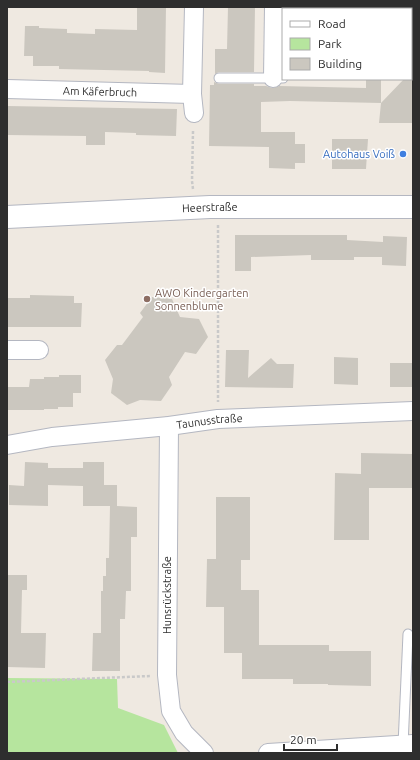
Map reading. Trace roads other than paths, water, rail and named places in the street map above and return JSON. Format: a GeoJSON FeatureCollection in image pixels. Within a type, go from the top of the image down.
{"type":"FeatureCollection","features":[{"type":"Feature","properties":{"kind":"main road","name":"Heerstraße"},"geometry":{"type":"LineString","coordinates":[[7,217],[210,207],[413,206]]}},
{"type":"Feature","properties":{"kind":"street"},"geometry":{"type":"LineString","coordinates":[[194,7],[192,94],[194,113]]}},
{"type":"Feature","properties":{"kind":"street"},"geometry":{"type":"LineString","coordinates":[[274,7],[278,78]]}},
{"type":"Feature","properties":{"kind":"street","name":"Am Käferbruch"},"geometry":{"type":"LineString","coordinates":[[7,89],[192,94]]}},
{"type":"Feature","properties":{"kind":"street"},"geometry":{"type":"LineString","coordinates":[[7,350],[39,350]]}},
{"type":"Feature","properties":{"kind":"street","name":"Taunusstraße"},"geometry":{"type":"LineString","coordinates":[[7,445],[52,437],[169,426],[218,419],[413,411]]}},
{"type":"Feature","properties":{"kind":"street","name":"Hunsrückstraße"},"geometry":{"type":"LineString","coordinates":[[169,426],[167,675],[171,711],[184,733],[204,753]]}},
{"type":"Feature","properties":{"kind":"street"},"geometry":{"type":"LineString","coordinates":[[268,753],[408,744]]}},
{"type":"Feature","properties":{"kind":"lane"},"geometry":{"type":"LineString","coordinates":[[219,78],[278,78]]}},
{"type":"Feature","properties":{"kind":"lane"},"geometry":{"type":"LineString","coordinates":[[408,634],[408,744]]}},
{"type":"Feature","properties":{"kind":"place","name":"Autohaus Voiß"},"geometry":{"type":"Point","coordinates":[403,154]}},
{"type":"Feature","properties":{"kind":"place","name":"AWO Kindergarten Sonnenblume"},"geometry":{"type":"Point","coordinates":[147,299]}}]}
